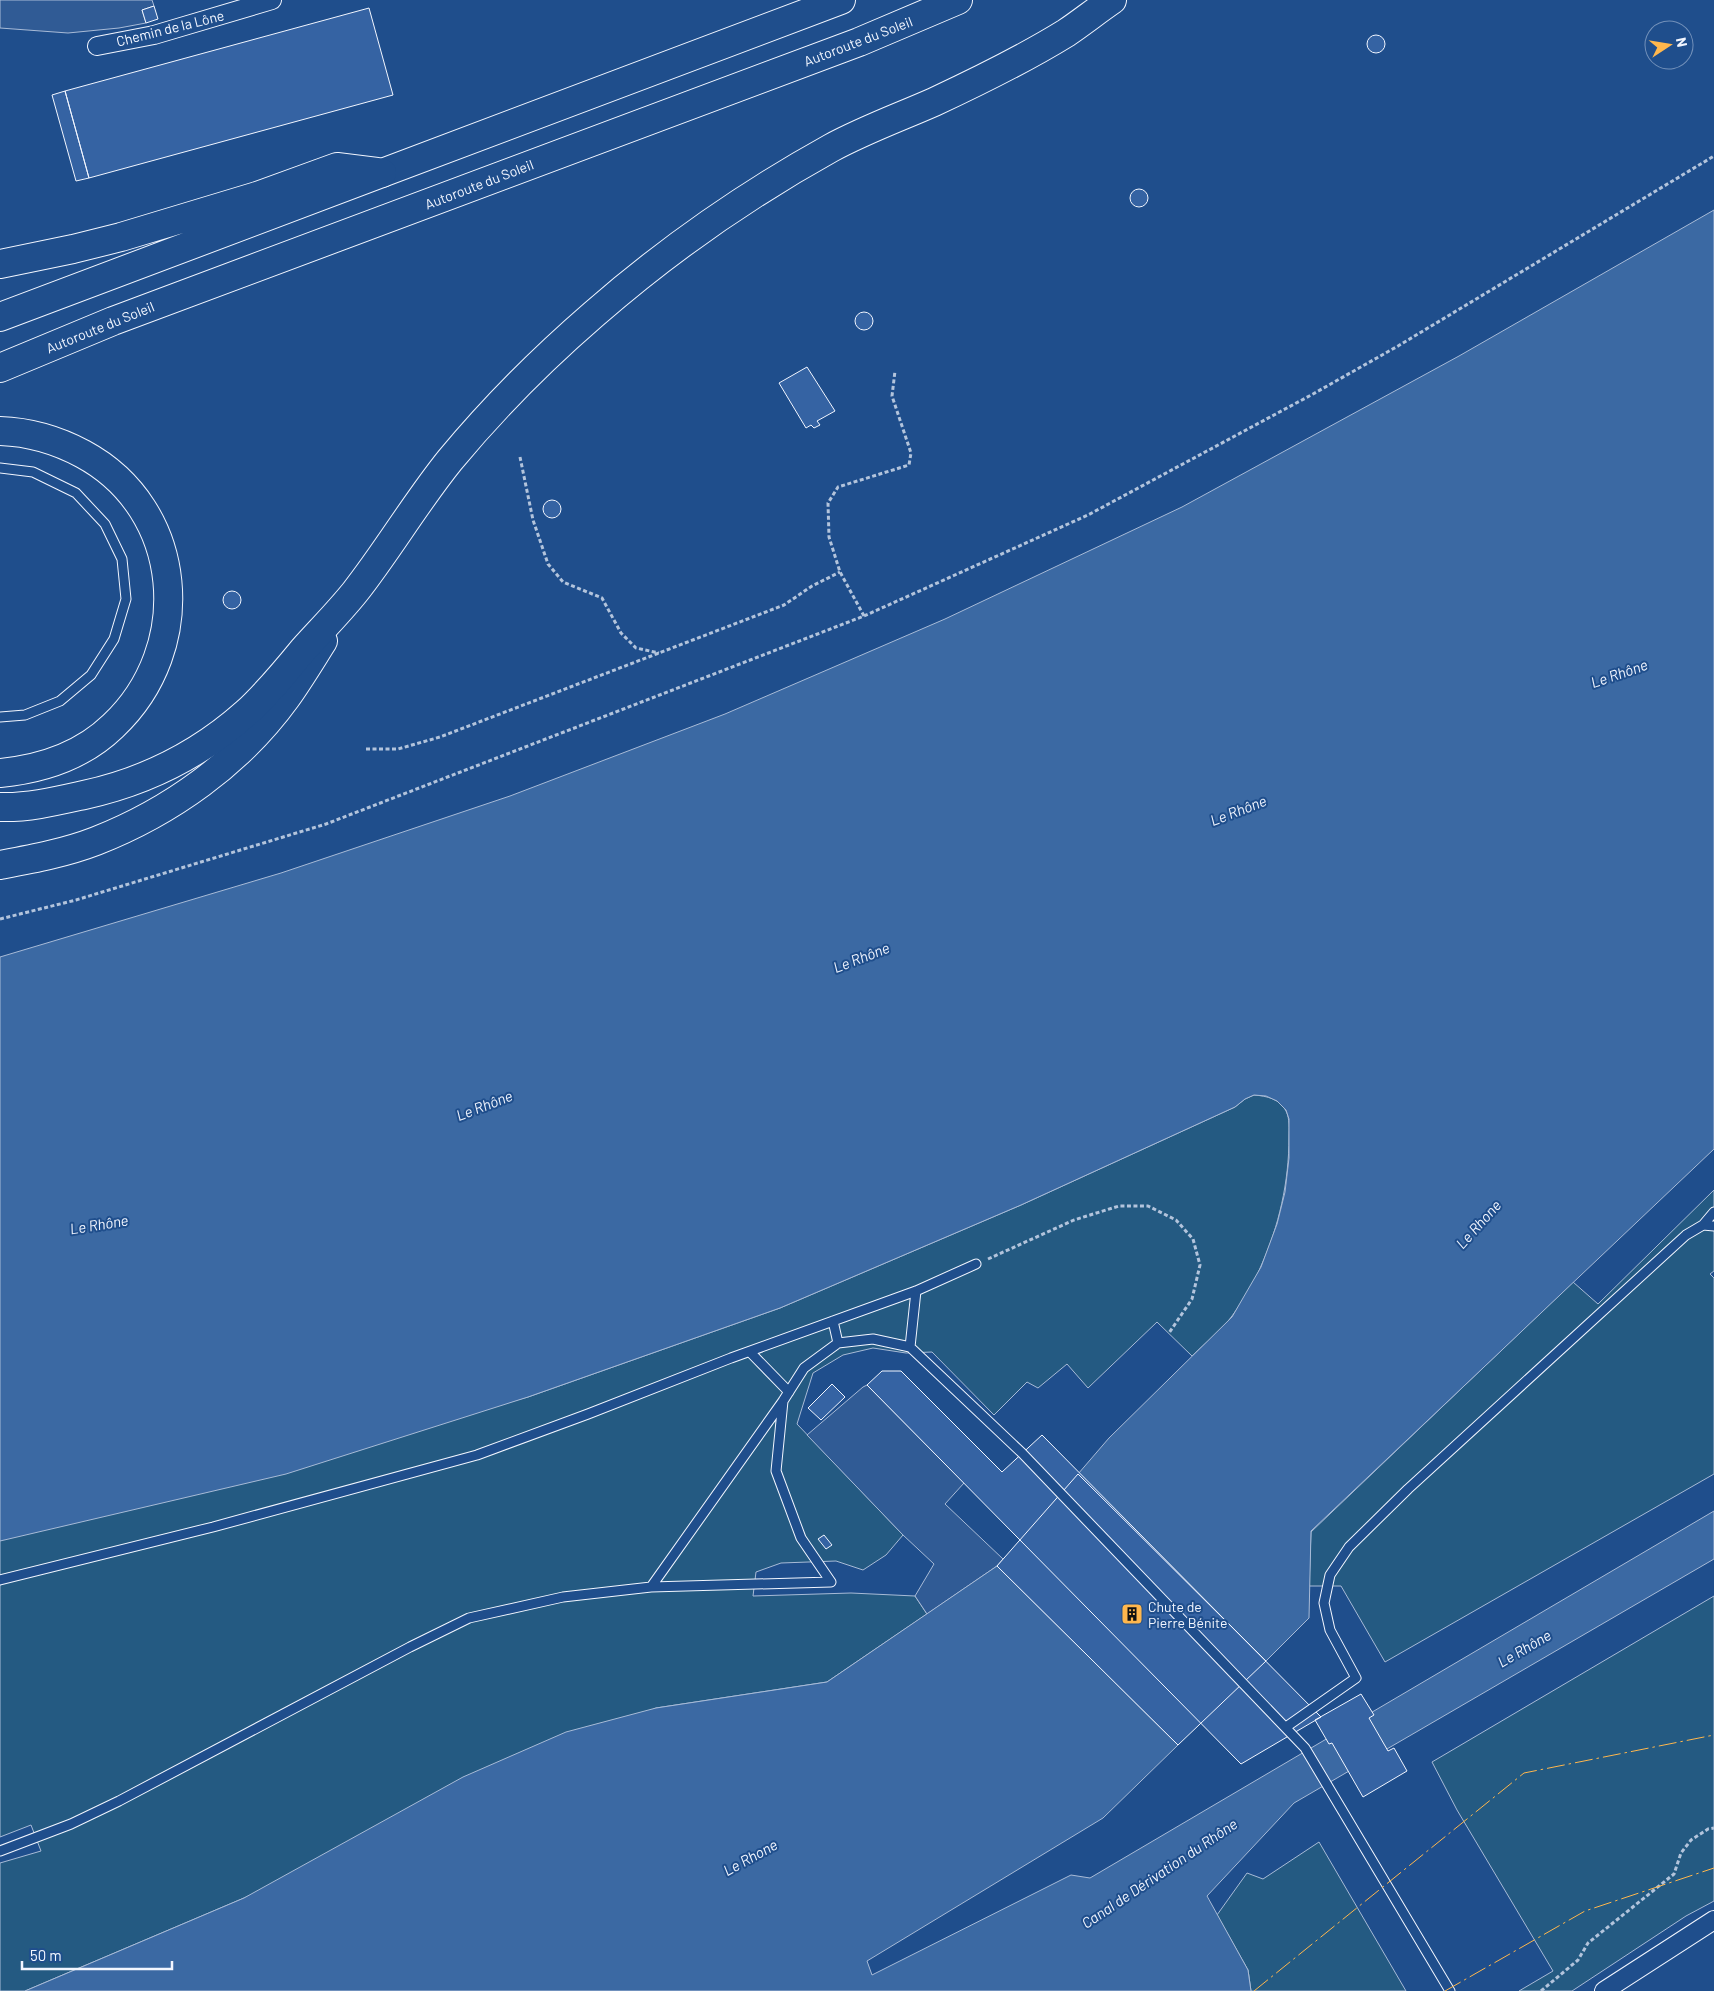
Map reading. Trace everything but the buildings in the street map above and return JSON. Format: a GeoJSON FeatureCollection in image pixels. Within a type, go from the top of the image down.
{"type":"FeatureCollection","features":[{"type":"Feature","properties":{"kind":"highway"},"geometry":{"type":"LineString","coordinates":[[0,318],[53,296],[841,0]]}},
{"type":"Feature","properties":{"kind":"highway","name":"Autoroute du Soleil"},"geometry":{"type":"LineString","coordinates":[[0,368],[113,321],[859,42],[958,0]]}},
{"type":"Feature","properties":{"kind":"highway"},"geometry":{"type":"LineString","coordinates":[[0,865],[60,852],[94,842],[128,828],[176,801],[212,775],[235,755],[285,699],[355,592],[449,462],[492,411],[595,313],[650,269],[734,208],[830,149],[1003,68],[1066,32],[1112,0]]}},
{"type":"Feature","properties":{"kind":"highway"},"geometry":{"type":"LineString","coordinates":[[0,264],[73,249],[166,224],[257,196],[337,167],[382,173]]}},
{"type":"Feature","properties":{"kind":"highway"},"geometry":{"type":"LineString","coordinates":[[0,430],[14,431],[53,440],[93,460],[124,483],[135,497],[154,529],[162,550],[169,586],[166,625],[157,662],[150,679],[114,726],[70,756],[35,768],[0,773]]}},
{"type":"Feature","properties":{"kind":"highway"},"geometry":{"type":"LineString","coordinates":[[0,807],[27,805],[97,792],[122,785],[182,759],[226,730],[249,710],[355,592]]}},
{"type":"Feature","properties":{"kind":"street","name":"Chemin de la Lône"},"geometry":{"type":"LineString","coordinates":[[97,46],[154,35],[272,0]]}},
{"type":"Feature","properties":{"kind":"street"},"geometry":{"type":"LineString","coordinates":[[1604,1991],[1714,1920]]}},
{"type":"Feature","properties":{"kind":"lane"},"geometry":{"type":"LineString","coordinates":[[0,468],[33,472],[76,493],[105,524],[122,559],[126,599],[114,639],[91,675],[60,701],[25,715],[0,717]]}},
{"type":"Feature","properties":{"kind":"lane"},"geometry":{"type":"LineString","coordinates":[[1286,1728],[1356,1678],[1330,1630],[1324,1603],[1330,1575],[1349,1547],[1408,1489],[1686,1236],[1703,1225],[1714,1212]]}},
{"type":"Feature","properties":{"kind":"lane"},"geometry":{"type":"LineString","coordinates":[[1703,1225],[1714,1226]]}},
{"type":"Feature","properties":{"kind":"lane"},"geometry":{"type":"LineString","coordinates":[[0,1580],[213,1528],[477,1455],[916,1291],[976,1264]]}},
{"type":"Feature","properties":{"kind":"lane"},"geometry":{"type":"LineString","coordinates":[[910,1347],[916,1291]]}},
{"type":"Feature","properties":{"kind":"lane"},"geometry":{"type":"LineString","coordinates":[[833,1321],[838,1343]]}},
{"type":"Feature","properties":{"kind":"lane"},"geometry":{"type":"LineString","coordinates":[[651,1587],[783,1401],[804,1368],[838,1343],[873,1340],[910,1347],[1022,1453],[1305,1748],[1450,1991]]}},
{"type":"Feature","properties":{"kind":"lane"},"geometry":{"type":"LineString","coordinates":[[750,1352],[789,1392]]}},
{"type":"Feature","properties":{"kind":"lane"},"geometry":{"type":"LineString","coordinates":[[0,1851],[72,1824],[119,1801],[394,1655],[470,1618],[563,1597],[651,1587],[831,1582],[801,1538],[776,1471],[783,1401]]}},
{"type":"Feature","properties":{"kind":"path"},"geometry":{"type":"LineString","coordinates":[[0,919],[76,900],[326,824],[864,616],[1088,515],[1304,399],[1398,346],[1714,156]]}},
{"type":"Feature","properties":{"kind":"path"},"geometry":{"type":"LineString","coordinates":[[864,616],[840,572],[829,538],[828,503],[838,487],[909,465],[911,453],[892,396],[895,372]]}},
{"type":"Feature","properties":{"kind":"path"},"geometry":{"type":"LineString","coordinates":[[520,457],[533,520],[548,564],[563,582],[602,598],[621,633],[636,648],[659,653]]}},
{"type":"Feature","properties":{"kind":"path"},"geometry":{"type":"LineString","coordinates":[[366,749],[398,749],[440,737],[784,606],[812,586],[840,572]]}},
{"type":"Feature","properties":{"kind":"path"},"geometry":{"type":"LineString","coordinates":[[976,1264],[1074,1220],[1119,1206],[1148,1206],[1176,1220],[1193,1239],[1200,1265],[1192,1299],[1169,1333]]}},
{"type":"Feature","properties":{"kind":"path"},"geometry":{"type":"LineString","coordinates":[[1540,1991],[1578,1960],[1588,1943],[1674,1874],[1681,1853],[1691,1840],[1708,1829],[1714,1828]]}},
{"type":"Feature","properties":{"kind":"shaded area"},"geometry":{"type":"Polygon","coordinates":[[[0,0],[152,0],[154,6],[142,10],[146,23],[119,28],[68,33],[0,28],[0,0]]]}},
{"type":"Feature","properties":{"kind":"shaded area"},"geometry":{"type":"Polygon","coordinates":[[[1254,1095],[1268,1097],[1277,1101],[1286,1111],[1288,1117],[1289,1154],[1282,1203],[1267,1251],[1248,1292],[1228,1321],[1192,1356],[1157,1322],[1088,1388],[1067,1364],[1038,1388],[1027,1382],[994,1415],[932,1352],[906,1353],[873,1348],[843,1355],[813,1373],[797,1424],[903,1535],[886,1555],[863,1570],[836,1561],[781,1563],[756,1572],[753,1596],[851,1593],[915,1596],[927,1614],[827,1682],[656,1708],[244,1898],[25,1991],[0,1991],[0,1863],[41,1851],[31,1825],[0,1837],[0,1538],[528,1397],[780,1308],[1021,1205],[1235,1107],[1254,1095]]]}},
{"type":"Feature","properties":{"kind":"shaded area"},"geometry":{"type":"Polygon","coordinates":[[[1714,1190],[1714,1271],[1710,1274],[1714,1278],[1714,1474],[1385,1662],[1341,1586],[1309,1586],[1311,1532],[1573,1282],[1598,1304],[1714,1190]]]}},
{"type":"Feature","properties":{"kind":"shaded area"},"geometry":{"type":"Polygon","coordinates":[[[867,1385],[964,1483],[945,1504],[1003,1559],[997,1566],[927,1614],[915,1596],[934,1564],[903,1535],[807,1435],[867,1385]]]}},
{"type":"Feature","properties":{"kind":"shaded area"},"geometry":{"type":"Polygon","coordinates":[[[1714,1596],[1714,1901],[1686,1916],[1572,1991],[1519,1991],[1553,1971],[1457,1810],[1432,1762],[1714,1596]]]}},
{"type":"Feature","properties":{"kind":"shaded area"},"geometry":{"type":"Polygon","coordinates":[[[1319,1842],[1406,1991],[1251,1991],[1248,1970],[1217,1915],[1247,1873],[1263,1879],[1319,1842]]]}},
{"type":"Feature","properties":{"kind":"water"},"geometry":{"type":"Polygon","coordinates":[[[1714,210],[1714,1149],[1311,1531],[1309,1618],[1266,1661],[1078,1474],[1109,1438],[1232,1317],[1261,1267],[1277,1224],[1285,1192],[1289,1158],[1289,1119],[1286,1110],[1277,1101],[1266,1096],[1254,1095],[1235,1107],[1021,1205],[780,1308],[528,1397],[286,1474],[0,1541],[0,957],[281,873],[510,796],[725,714],[945,619],[1182,507],[1459,356],[1714,210]]]}},
{"type":"Feature","properties":{"kind":"water"},"geometry":{"type":"Polygon","coordinates":[[[1714,1511],[1714,1559],[1294,1803],[1207,1896],[1248,1970],[1251,1991],[25,1991],[244,1898],[463,1777],[566,1732],[656,1708],[827,1682],[997,1566],[1178,1745],[1103,1818],[867,1961],[872,1975],[1071,1875],[1090,1878],[1714,1511]]]}},
{"type":"Feature","properties":{"kind":"power"},"geometry":{"type":"LineString","coordinates":[[1254,1991],[1524,1773],[1714,1735]]}},
{"type":"Feature","properties":{"kind":"power"},"geometry":{"type":"LineString","coordinates":[[1445,1991],[1585,1911],[1714,1868]]}},
{"type":"Feature","properties":{"kind":"place","name":"Chute de Pierre Bénite"},"geometry":{"type":"Point","coordinates":[1132,1614]}},
{"type":"Feature","properties":{"kind":"water label","name":"Le Rhône"},"geometry":{"type":"Point","coordinates":[1619,673]}},
{"type":"Feature","properties":{"kind":"water label","name":"Le Rhône"},"geometry":{"type":"Point","coordinates":[1238,810]}},
{"type":"Feature","properties":{"kind":"water label","name":"Le Rhône"},"geometry":{"type":"Point","coordinates":[861,957]}},
{"type":"Feature","properties":{"kind":"water label","name":"Le Rhône"},"geometry":{"type":"Point","coordinates":[484,1105]}},
{"type":"Feature","properties":{"kind":"water label","name":"Le Rhône"},"geometry":{"type":"Point","coordinates":[99,1224]}},
{"type":"Feature","properties":{"kind":"water label","name":"Le Rhone"},"geometry":{"type":"Point","coordinates":[1478,1224]}},
{"type":"Feature","properties":{"kind":"water label","name":"Le Rhône"},"geometry":{"type":"Point","coordinates":[1524,1648]}},
{"type":"Feature","properties":{"kind":"water label","name":"Le Rhone"},"geometry":{"type":"Point","coordinates":[750,1857]}},
{"type":"Feature","properties":{"kind":"water label","name":"Canal de Dérivation du Rhône"},"geometry":{"type":"Point","coordinates":[1159,1873]}}]}
